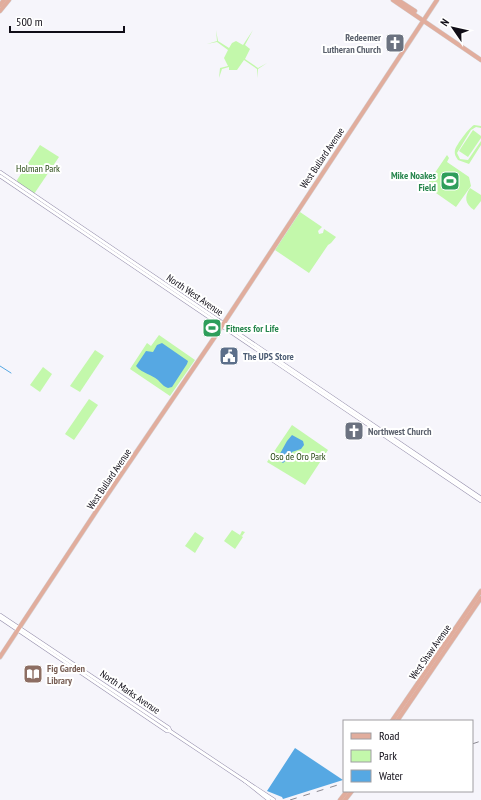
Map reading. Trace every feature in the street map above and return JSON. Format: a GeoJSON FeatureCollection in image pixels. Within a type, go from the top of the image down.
{"type":"FeatureCollection","features":[{"type":"Feature","properties":{"kind":"main road"},"geometry":{"type":"LineString","coordinates":[[0,5],[4,0]]}},
{"type":"Feature","properties":{"kind":"main road"},"geometry":{"type":"LineString","coordinates":[[0,11],[10,0]]}},
{"type":"Feature","properties":{"kind":"main road"},"geometry":{"type":"LineString","coordinates":[[393,0],[408,7]]}},
{"type":"Feature","properties":{"kind":"main road"},"geometry":{"type":"LineString","coordinates":[[393,0],[481,56]]}},
{"type":"Feature","properties":{"kind":"main road"},"geometry":{"type":"LineString","coordinates":[[398,0],[481,60]]}},
{"type":"Feature","properties":{"kind":"main road","name":"West Bullard Avenue"},"geometry":{"type":"LineString","coordinates":[[0,654],[212,339],[212,336],[222,325],[437,0]]}},
{"type":"Feature","properties":{"kind":"main road","name":"North West Avenue"},"geometry":{"type":"LineString","coordinates":[[0,172],[254,348],[481,501]]}},
{"type":"Feature","properties":{"kind":"main road","name":"North West Avenue"},"geometry":{"type":"LineString","coordinates":[[0,176],[481,498]]}},
{"type":"Feature","properties":{"kind":"main road"},"geometry":{"type":"LineString","coordinates":[[254,348],[257,348],[278,361]]}},
{"type":"Feature","properties":{"kind":"main road"},"geometry":{"type":"LineString","coordinates":[[463,489],[477,496]]}},
{"type":"Feature","properties":{"kind":"main road","name":"West Shaw Avenue"},"geometry":{"type":"LineString","coordinates":[[393,720],[476,605],[475,602],[480,594]]}},
{"type":"Feature","properties":{"kind":"main road","name":"West Shaw Avenue"},"geometry":{"type":"LineString","coordinates":[[422,680],[434,660],[480,594]]}},
{"type":"Feature","properties":{"kind":"main road","name":"North Marks Avenue"},"geometry":{"type":"LineString","coordinates":[[0,615],[44,648],[167,731],[170,730]]}},
{"type":"Feature","properties":{"kind":"main road","name":"North Marks Avenue"},"geometry":{"type":"LineString","coordinates":[[0,618],[51,649],[274,800]]}},
{"type":"Feature","properties":{"kind":"main road"},"geometry":{"type":"LineString","coordinates":[[44,648],[51,649]]}},
{"type":"Feature","properties":{"kind":"main road"},"geometry":{"type":"LineString","coordinates":[[59,658],[69,661]]}},
{"type":"Feature","properties":{"kind":"main road"},"geometry":{"type":"LineString","coordinates":[[398,719],[398,715],[408,700]]}},
{"type":"Feature","properties":{"kind":"main road","name":"North Marks Avenue"},"geometry":{"type":"LineString","coordinates":[[245,781],[269,800]]}},
{"type":"Feature","properties":{"kind":"main road"},"geometry":{"type":"LineString","coordinates":[[340,800],[346,792]]}},
{"type":"Feature","properties":{"kind":"main road"},"geometry":{"type":"LineString","coordinates":[[345,800],[351,792]]}},
{"type":"Feature","properties":{"kind":"green space"},"geometry":{"type":"Polygon","coordinates":[[[216,30],[218,41],[229,48],[232,43],[236,41],[243,45],[253,30],[245,45],[250,49],[245,59],[258,68],[267,63],[258,69],[258,78],[257,69],[244,60],[237,70],[229,70],[229,67],[222,69],[219,78],[220,68],[228,66],[224,58],[228,50],[217,42],[207,44],[217,41],[216,30]]]}},
{"type":"Feature","properties":{"kind":"green space"},"geometry":{"type":"Polygon","coordinates":[[[474,125],[481,126],[481,128],[476,127],[471,130],[457,153],[460,159],[468,160],[481,141],[481,145],[469,164],[458,160],[455,155],[455,151],[463,137],[474,125]]]}},
{"type":"Feature","properties":{"kind":"green space"},"geometry":{"type":"Polygon","coordinates":[[[473,130],[481,136],[481,138],[468,157],[459,151],[473,130]]]}},
{"type":"Feature","properties":{"kind":"green space","name":"Holman Park"},"geometry":{"type":"Polygon","coordinates":[[[40,145],[59,157],[34,194],[18,183],[17,180],[40,145]]]}},
{"type":"Feature","properties":{"kind":"green space","name":"Mike Noakes Field"},"geometry":{"type":"Polygon","coordinates":[[[447,155],[449,158],[447,162],[469,177],[471,186],[456,207],[426,186],[447,155]]]}},
{"type":"Feature","properties":{"kind":"green space"},"geometry":{"type":"Polygon","coordinates":[[[470,188],[481,195],[481,201],[474,210],[466,200],[470,188]]]}},
{"type":"Feature","properties":{"kind":"green space"},"geometry":{"type":"Polygon","coordinates":[[[300,212],[322,227],[318,231],[319,234],[323,233],[324,229],[336,237],[328,245],[309,273],[275,250],[300,212]]]}},
{"type":"Feature","properties":{"kind":"green space"},"geometry":{"type":"Polygon","coordinates":[[[159,335],[195,360],[170,396],[130,369],[147,343],[151,346],[159,335]]]}},
{"type":"Feature","properties":{"kind":"green space"},"geometry":{"type":"Polygon","coordinates":[[[95,350],[104,356],[80,392],[70,386],[95,350]]]}},
{"type":"Feature","properties":{"kind":"green space"},"geometry":{"type":"Polygon","coordinates":[[[43,367],[52,374],[40,392],[30,385],[43,367]]]}},
{"type":"Feature","properties":{"kind":"green space"},"geometry":{"type":"Polygon","coordinates":[[[89,399],[98,405],[74,440],[65,434],[89,399]]]}},
{"type":"Feature","properties":{"kind":"green space","name":"Oso de Oro Park"},"geometry":{"type":"Polygon","coordinates":[[[292,425],[328,450],[305,485],[267,462],[292,425]]]}},
{"type":"Feature","properties":{"kind":"green space"},"geometry":{"type":"Polygon","coordinates":[[[232,530],[243,537],[235,549],[224,541],[232,530]]]}},
{"type":"Feature","properties":{"kind":"green space"},"geometry":{"type":"Polygon","coordinates":[[[242,531],[245,532],[242,536],[240,535],[242,531]]]}},
{"type":"Feature","properties":{"kind":"green space"},"geometry":{"type":"Polygon","coordinates":[[[195,532],[204,538],[195,553],[185,546],[195,532]]]}},
{"type":"Feature","properties":{"kind":"water"},"geometry":{"type":"Polygon","coordinates":[[[162,343],[188,361],[172,387],[168,388],[155,378],[141,371],[136,366],[146,351],[153,352],[157,345],[162,343]]]}},
{"type":"Feature","properties":{"kind":"water"},"geometry":{"type":"Polygon","coordinates":[[[292,435],[303,441],[304,445],[301,449],[292,452],[290,457],[283,463],[277,459],[292,435]]]}},
{"type":"Feature","properties":{"kind":"water"},"geometry":{"type":"Polygon","coordinates":[[[295,748],[343,780],[283,799],[282,797],[267,791],[295,748]]]}},
{"type":"Feature","properties":{"kind":"waterway"},"geometry":{"type":"LineString","coordinates":[[0,366],[11,373]]}},
{"type":"Feature","properties":{"kind":"railway"},"geometry":{"type":"LineString","coordinates":[[473,744],[481,741]]}},
{"type":"Feature","properties":{"kind":"railway"},"geometry":{"type":"LineString","coordinates":[[290,800],[343,783]]}},
{"type":"Feature","properties":{"kind":"place","name":"Redeemer Lutheran Church"},"geometry":{"type":"Point","coordinates":[395,43]}},
{"type":"Feature","properties":{"kind":"place","name":"Mike Noakes Field"},"geometry":{"type":"Point","coordinates":[450,181]}},
{"type":"Feature","properties":{"kind":"place","name":"Fitness for Life"},"geometry":{"type":"Point","coordinates":[212,328]}},
{"type":"Feature","properties":{"kind":"place","name":"The UPS Store"},"geometry":{"type":"Point","coordinates":[229,356]}},
{"type":"Feature","properties":{"kind":"place","name":"Northwest Church"},"geometry":{"type":"Point","coordinates":[354,431]}},
{"type":"Feature","properties":{"kind":"place","name":"Fig Garden Library"},"geometry":{"type":"Point","coordinates":[33,674]}}]}
